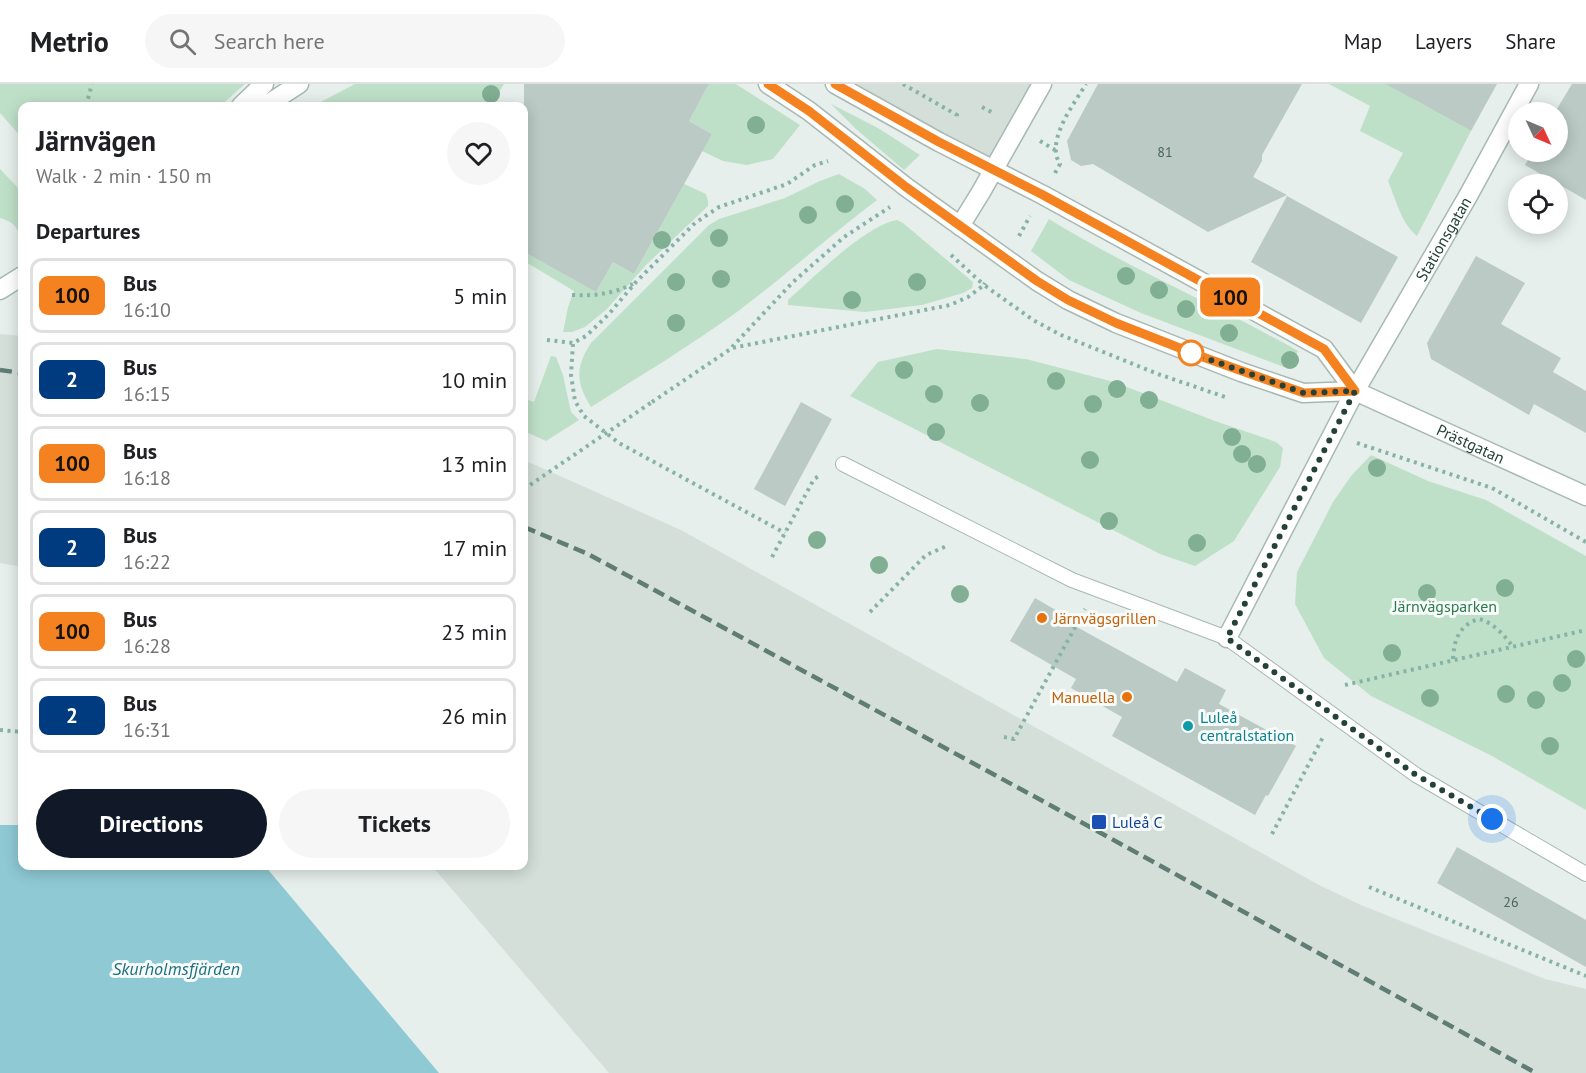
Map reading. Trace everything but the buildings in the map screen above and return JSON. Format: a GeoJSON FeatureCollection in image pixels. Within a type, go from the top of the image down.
{"type":"FeatureCollection","features":[{"type":"Feature","properties":{"kind":"street"},"geometry":{"type":"LineString","coordinates":[[245,102],[264,84]]}},
{"type":"Feature","properties":{"kind":"street"},"geometry":{"type":"LineString","coordinates":[[271,102],[299,84]]}},
{"type":"Feature","properties":{"kind":"street","name":"Prästgatan"},"geometry":{"type":"LineString","coordinates":[[768,84],[809,111],[960,226],[1068,300],[1116,323],[1241,372],[1304,393],[1355,391],[1586,496]]}},
{"type":"Feature","properties":{"kind":"street","name":"Prästgatan"},"geometry":{"type":"LineString","coordinates":[[835,84],[1324,349],[1355,391]]}},
{"type":"Feature","properties":{"kind":"street"},"geometry":{"type":"LineString","coordinates":[[960,226],[1042,84]]}},
{"type":"Feature","properties":{"kind":"street","name":"Stationsgatan"},"geometry":{"type":"LineString","coordinates":[[1355,391],[1468,196],[1529,84]]}},
{"type":"Feature","properties":{"kind":"street"},"geometry":{"type":"LineString","coordinates":[[0,290],[18,279]]}},
{"type":"Feature","properties":{"kind":"street"},"geometry":{"type":"LineString","coordinates":[[1227,638],[1355,391]]}},
{"type":"Feature","properties":{"kind":"lane"},"geometry":{"type":"LineString","coordinates":[[843,464],[1072,580],[1227,638],[1416,775],[1586,874]]}},
{"type":"Feature","properties":{"kind":"path"},"geometry":{"type":"LineString","coordinates":[[87,102],[92,84]]}},
{"type":"Feature","properties":{"kind":"path"},"geometry":{"type":"LineString","coordinates":[[903,84],[957,115],[939,142]]}},
{"type":"Feature","properties":{"kind":"path"},"geometry":{"type":"LineString","coordinates":[[732,348],[950,305],[968,297],[984,285],[1005,258],[1043,195],[1060,164],[1055,150],[1057,137],[1086,84]]}},
{"type":"Feature","properties":{"kind":"path"},"geometry":{"type":"LineString","coordinates":[[547,340],[573,343],[586,336],[609,315],[636,282],[695,223],[719,207],[776,188],[814,165],[832,160]]}},
{"type":"Feature","properties":{"kind":"path"},"geometry":{"type":"LineString","coordinates":[[528,486],[732,348],[792,283],[844,237],[895,204],[906,187]]}},
{"type":"Feature","properties":{"kind":"path"},"geometry":{"type":"LineString","coordinates":[[572,295],[594,296],[617,292],[636,282]]}},
{"type":"Feature","properties":{"kind":"path"},"geometry":{"type":"LineString","coordinates":[[984,285],[1033,320],[1061,335],[1158,374],[1231,399]]}},
{"type":"Feature","properties":{"kind":"path"},"geometry":{"type":"LineString","coordinates":[[573,343],[572,384],[575,401],[584,416],[619,443],[785,533]]}},
{"type":"Feature","properties":{"kind":"path"},"geometry":{"type":"LineString","coordinates":[[1334,434],[1410,462],[1492,488],[1586,542]]}},
{"type":"Feature","properties":{"kind":"path"},"geometry":{"type":"LineString","coordinates":[[772,557],[814,479],[843,464]]}},
{"type":"Feature","properties":{"kind":"path"},"geometry":{"type":"LineString","coordinates":[[1004,736],[1014,739],[1096,589]]}},
{"type":"Feature","properties":{"kind":"path"},"geometry":{"type":"LineString","coordinates":[[1453,659],[1454,644],[1463,627],[1479,619],[1485,620],[1505,636],[1513,646]]}},
{"type":"Feature","properties":{"kind":"path"},"geometry":{"type":"LineString","coordinates":[[1345,685],[1586,630]]}},
{"type":"Feature","properties":{"kind":"path"},"geometry":{"type":"LineString","coordinates":[[1272,834],[1318,749],[1332,716]]}},
{"type":"Feature","properties":{"kind":"path"},"geometry":{"type":"LineString","coordinates":[[0,730],[18,732]]}},
{"type":"Feature","properties":{"kind":"path"},"geometry":{"type":"LineString","coordinates":[[1369,887],[1586,976]]}},
{"type":"Feature","properties":{"kind":"shaded area"},"geometry":{"type":"Polygon","coordinates":[[[835,84],[1042,84],[994,170],[835,84]]]}},
{"type":"Feature","properties":{"kind":"shaded area"},"geometry":{"type":"Polygon","coordinates":[[[0,334],[18,336],[18,566],[0,563],[0,334]]]}},
{"type":"Feature","properties":{"kind":"shaded area"},"geometry":{"type":"Polygon","coordinates":[[[528,462],[681,530],[1319,885],[1361,905],[1545,979],[1586,989],[1586,1073],[609,1073],[435,870],[528,870],[528,462]]]}},
{"type":"Feature","properties":{"kind":"green space"},"geometry":{"type":"Polygon","coordinates":[[[0,84],[245,84],[225,102],[18,102],[18,133],[0,113],[0,84]]]}},
{"type":"Feature","properties":{"kind":"green space"},"geometry":{"type":"Polygon","coordinates":[[[355,84],[504,84],[493,102],[321,102],[355,84]]]}},
{"type":"Feature","properties":{"kind":"green space"},"geometry":{"type":"Polygon","coordinates":[[[705,84],[736,84],[800,125],[773,159],[747,165],[723,161],[702,151],[712,134],[689,121],[708,86],[705,84]]]}},
{"type":"Feature","properties":{"kind":"green space"},"geometry":{"type":"Polygon","coordinates":[[[1329,84],[1421,84],[1413,99],[1471,131],[1417,236],[1403,218],[1388,181],[1403,153],[1360,131],[1370,106],[1329,84]]]}},
{"type":"Feature","properties":{"kind":"green space"},"geometry":{"type":"Polygon","coordinates":[[[831,104],[878,128],[920,155],[904,170],[831,104]]]}},
{"type":"Feature","properties":{"kind":"green space"},"geometry":{"type":"Polygon","coordinates":[[[0,169],[18,188],[18,230],[11,223],[0,218],[0,169]]]}},
{"type":"Feature","properties":{"kind":"green space"},"geometry":{"type":"Polygon","coordinates":[[[839,174],[865,189],[877,200],[737,312],[591,407],[582,390],[579,375],[582,360],[591,343],[709,225],[719,219],[785,198],[839,174]]]}},
{"type":"Feature","properties":{"kind":"green space"},"geometry":{"type":"Polygon","coordinates":[[[684,184],[706,194],[708,206],[646,265],[607,309],[585,327],[572,332],[563,332],[574,291],[528,263],[528,254],[596,292],[613,262],[634,274],[684,184]]]}},
{"type":"Feature","properties":{"kind":"green space"},"geometry":{"type":"Polygon","coordinates":[[[1049,219],[1111,254],[1298,351],[1289,369],[1141,313],[1069,280],[1031,251],[1049,219]]]}},
{"type":"Feature","properties":{"kind":"green space"},"geometry":{"type":"Polygon","coordinates":[[[897,220],[973,282],[972,288],[963,293],[922,305],[865,312],[788,305],[788,300],[855,242],[884,224],[897,220]]]}},
{"type":"Feature","properties":{"kind":"green space"},"geometry":{"type":"Polygon","coordinates":[[[937,349],[1026,359],[1114,382],[1276,442],[1283,448],[1280,467],[1234,541],[1195,566],[1160,554],[850,396],[878,362],[937,349]]]}},
{"type":"Feature","properties":{"kind":"green space"},"geometry":{"type":"Polygon","coordinates":[[[551,356],[556,357],[563,375],[571,412],[579,420],[546,441],[528,433],[528,400],[534,402],[551,356]]]}},
{"type":"Feature","properties":{"kind":"green space","name":"Järnvägsparken"},"geometry":{"type":"Polygon","coordinates":[[[1371,455],[1428,481],[1486,500],[1586,556],[1586,810],[1492,756],[1371,696],[1324,658],[1295,604],[1297,572],[1333,502],[1351,476],[1371,455]]]}},
{"type":"Feature","properties":{"kind":"water","name":"Skurholmsfjärden"},"geometry":{"type":"Polygon","coordinates":[[[0,825],[18,825],[18,870],[268,870],[439,1073],[0,1073],[0,825]]]}},
{"type":"Feature","properties":{"kind":"railway"},"geometry":{"type":"LineString","coordinates":[[0,370],[18,372]]}},
{"type":"Feature","properties":{"kind":"railway"},"geometry":{"type":"LineString","coordinates":[[528,529],[588,554],[1536,1073]]}},
{"type":"Feature","properties":{"kind":"bus line","name":"100"},"geometry":{"type":"LineString","coordinates":[[768,84],[809,111],[906,187],[1037,281],[1068,300],[1116,323],[1241,372],[1304,393],[1355,391],[1324,349],[835,84]]}},
{"type":"Feature","properties":{"kind":"place","name":"Järnvägsgrillen"},"geometry":{"type":"Point","coordinates":[1042,618]}},
{"type":"Feature","properties":{"kind":"place","name":"Manuella"},"geometry":{"type":"Point","coordinates":[1127,697]}},
{"type":"Feature","properties":{"kind":"place","name":"Luleå centralstation"},"geometry":{"type":"Point","coordinates":[1188,726]}},
{"type":"Feature","properties":{"kind":"place","name":"Luleå C"},"geometry":{"type":"Point","coordinates":[1099,822]}},
{"type":"Feature","properties":{"kind":"route"},"geometry":{"type":"LineString","coordinates":[[1191,353],[1304,393],[1355,391],[1227,638],[1416,775],[1492,819]]}}]}
